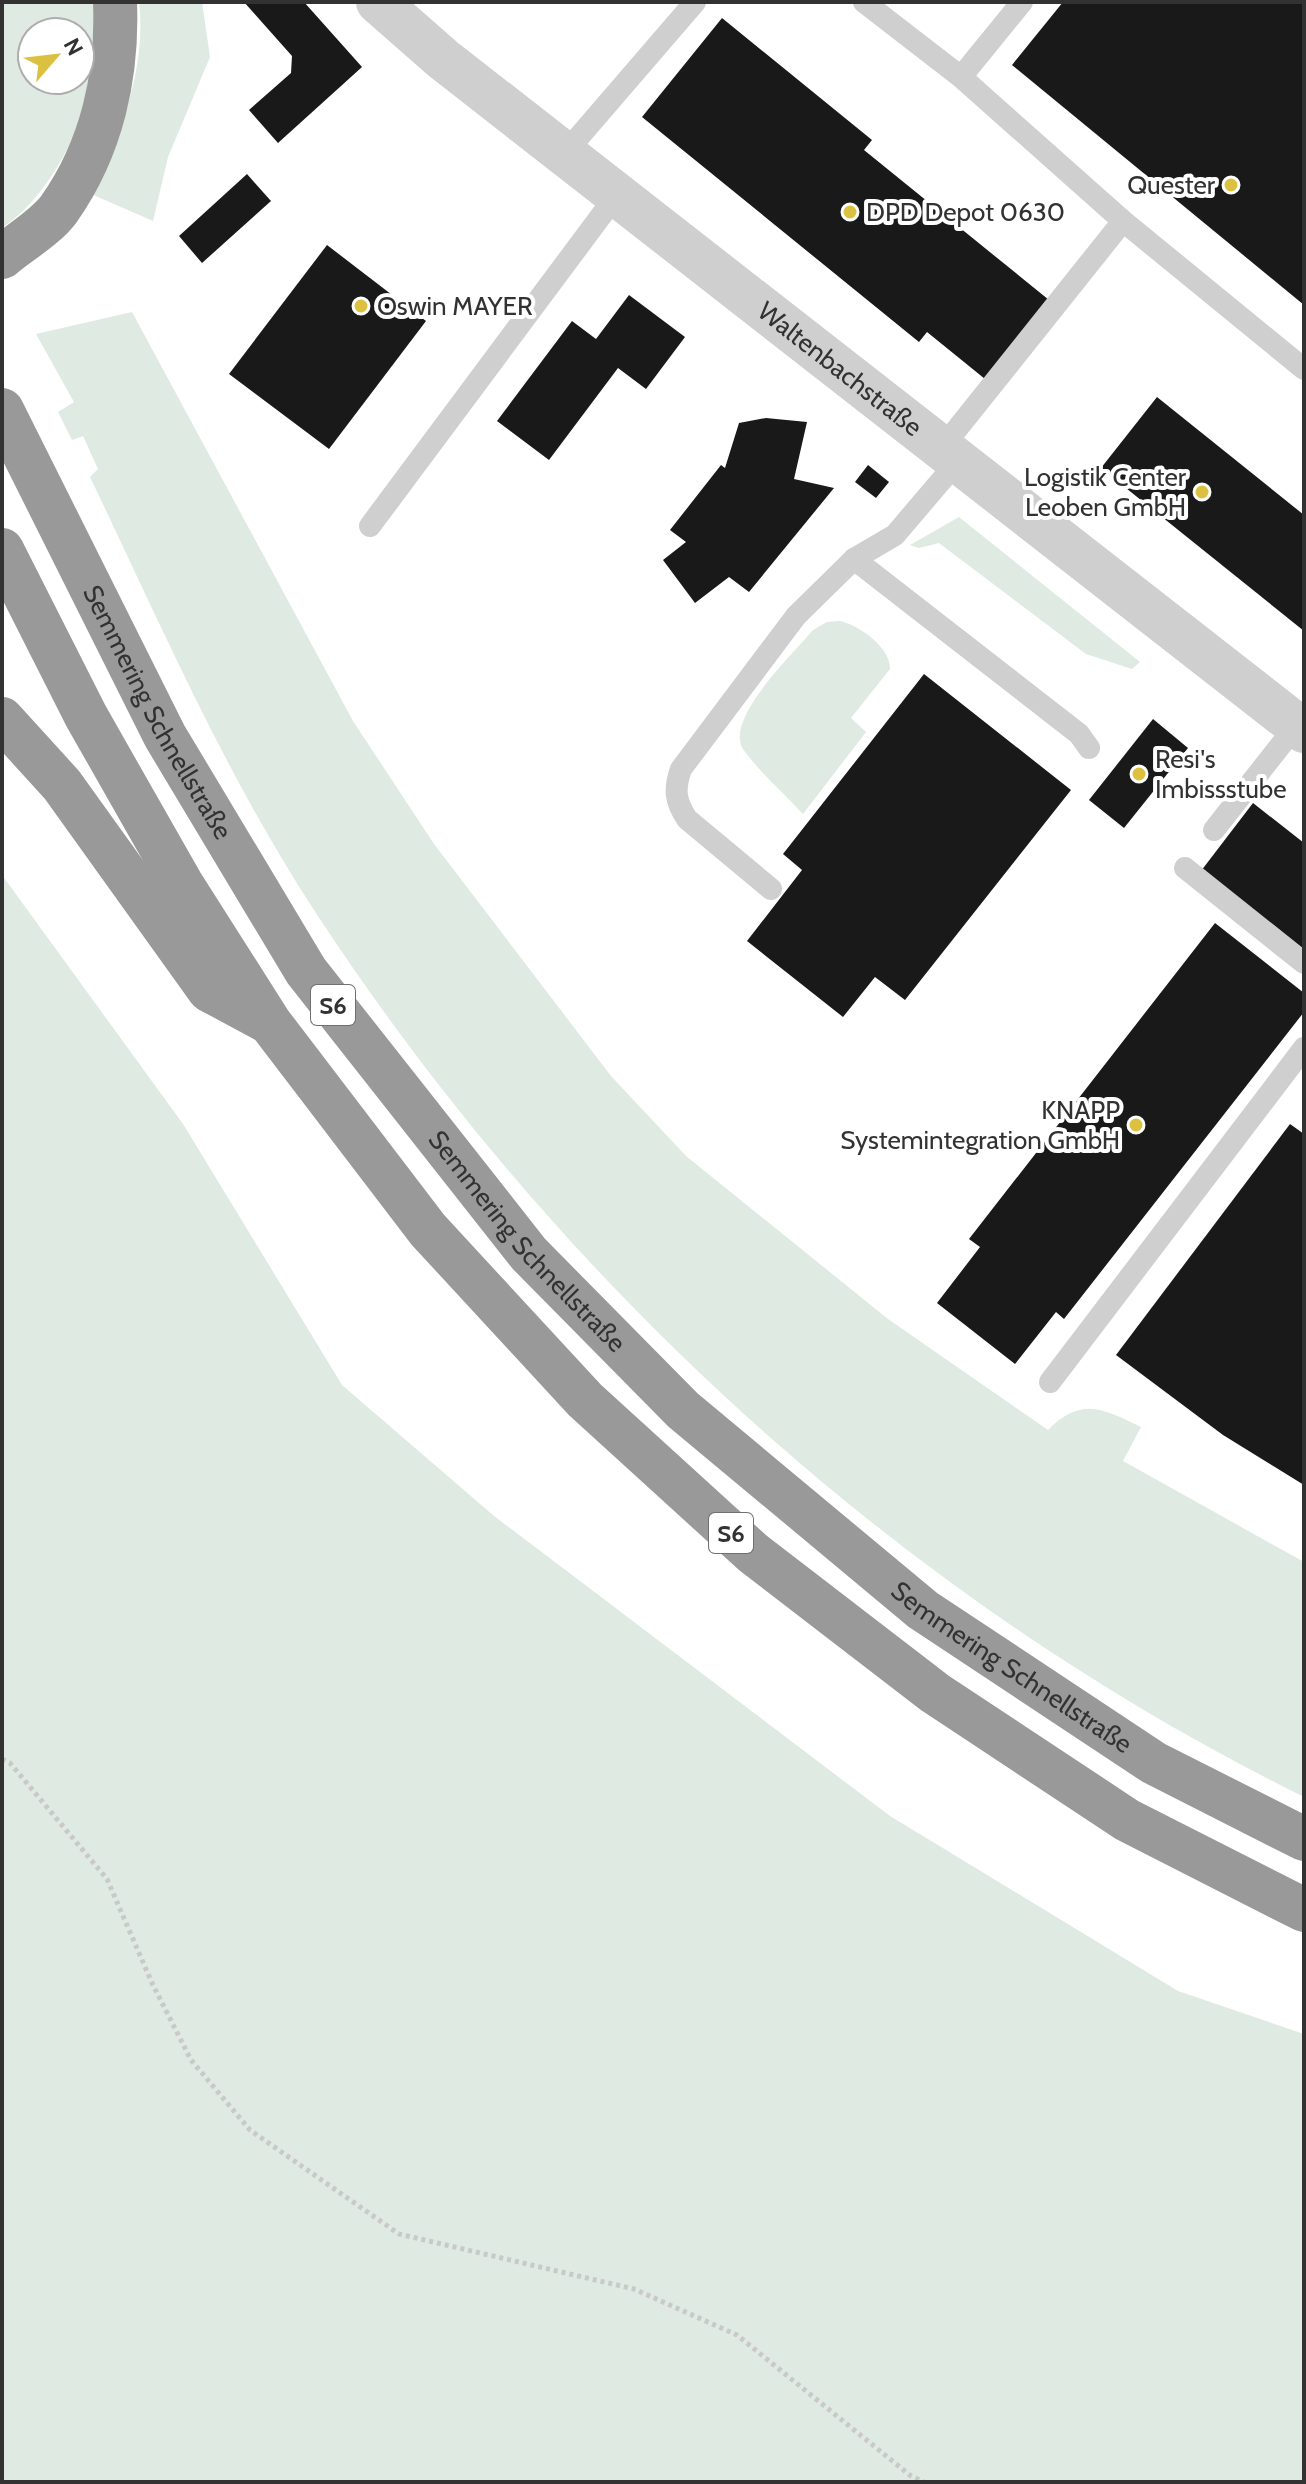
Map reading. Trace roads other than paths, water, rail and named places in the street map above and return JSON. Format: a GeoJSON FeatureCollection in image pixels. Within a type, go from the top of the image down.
{"type":"FeatureCollection","features":[{"type":"Feature","properties":{"kind":"highway"},"geometry":{"type":"LineString","coordinates":[[2,257],[58,211],[98,140],[117,49],[115,2]]}},
{"type":"Feature","properties":{"kind":"highway","name":"Semmering Schnellstraße"},"geometry":{"type":"LineString","coordinates":[[2,410],[165,736],[306,971],[529,1254],[683,1410],[923,1610],[1154,1763],[1304,1839]]}},
{"type":"Feature","properties":{"kind":"highway","name":"S6"},"geometry":{"type":"LineString","coordinates":[[2,550],[86,716],[181,883],[270,1023],[428,1230],[585,1400],[753,1553],[935,1693],[1127,1820],[1304,1910]]}},
{"type":"Feature","properties":{"kind":"highway"},"geometry":{"type":"LineString","coordinates":[[2,719],[62,785],[209,990],[270,1023]]}},
{"type":"Feature","properties":{"kind":"street","name":"Waltenbachstraße"},"geometry":{"type":"LineString","coordinates":[[378,2],[443,59],[1300,729]]}},
{"type":"Feature","properties":{"kind":"lane"},"geometry":{"type":"LineString","coordinates":[[565,153],[695,2]]}},
{"type":"Feature","properties":{"kind":"lane"},"geometry":{"type":"LineString","coordinates":[[864,2],[961,77],[1123,221],[1304,369]]}},
{"type":"Feature","properties":{"kind":"lane"},"geometry":{"type":"LineString","coordinates":[[961,77],[1022,2]]}},
{"type":"Feature","properties":{"kind":"lane"},"geometry":{"type":"LineString","coordinates":[[370,526],[618,193]]}},
{"type":"Feature","properties":{"kind":"lane"},"geometry":{"type":"LineString","coordinates":[[771,889],[687,819],[678,806],[675,787],[681,769],[796,616],[854,559],[895,535],[1011,360],[1123,221]]}},
{"type":"Feature","properties":{"kind":"lane"},"geometry":{"type":"LineString","coordinates":[[854,559],[1079,734],[1089,748]]}},
{"type":"Feature","properties":{"kind":"lane"},"geometry":{"type":"LineString","coordinates":[[1214,830],[1300,729]]}},
{"type":"Feature","properties":{"kind":"lane"},"geometry":{"type":"LineString","coordinates":[[1185,868],[1304,963]]}},
{"type":"Feature","properties":{"kind":"lane"},"geometry":{"type":"LineString","coordinates":[[1050,1382],[1304,1048]]}},
{"type":"Feature","properties":{"kind":"place","name":"Quester"},"geometry":{"type":"Point","coordinates":[1231,185]}},
{"type":"Feature","properties":{"kind":"place","name":"DPD Depot 0630"},"geometry":{"type":"Point","coordinates":[850,212]}},
{"type":"Feature","properties":{"kind":"place","name":"Oswin MAYER"},"geometry":{"type":"Point","coordinates":[361,306]}},
{"type":"Feature","properties":{"kind":"place","name":"Logistik Center Leoben GmbH"},"geometry":{"type":"Point","coordinates":[1202,492]}},
{"type":"Feature","properties":{"kind":"place","name":"Resi's Imbissstube"},"geometry":{"type":"Point","coordinates":[1139,774]}},
{"type":"Feature","properties":{"kind":"place","name":"KNAPP Systemintegration GmbH"},"geometry":{"type":"Point","coordinates":[1136,1125]}}]}
